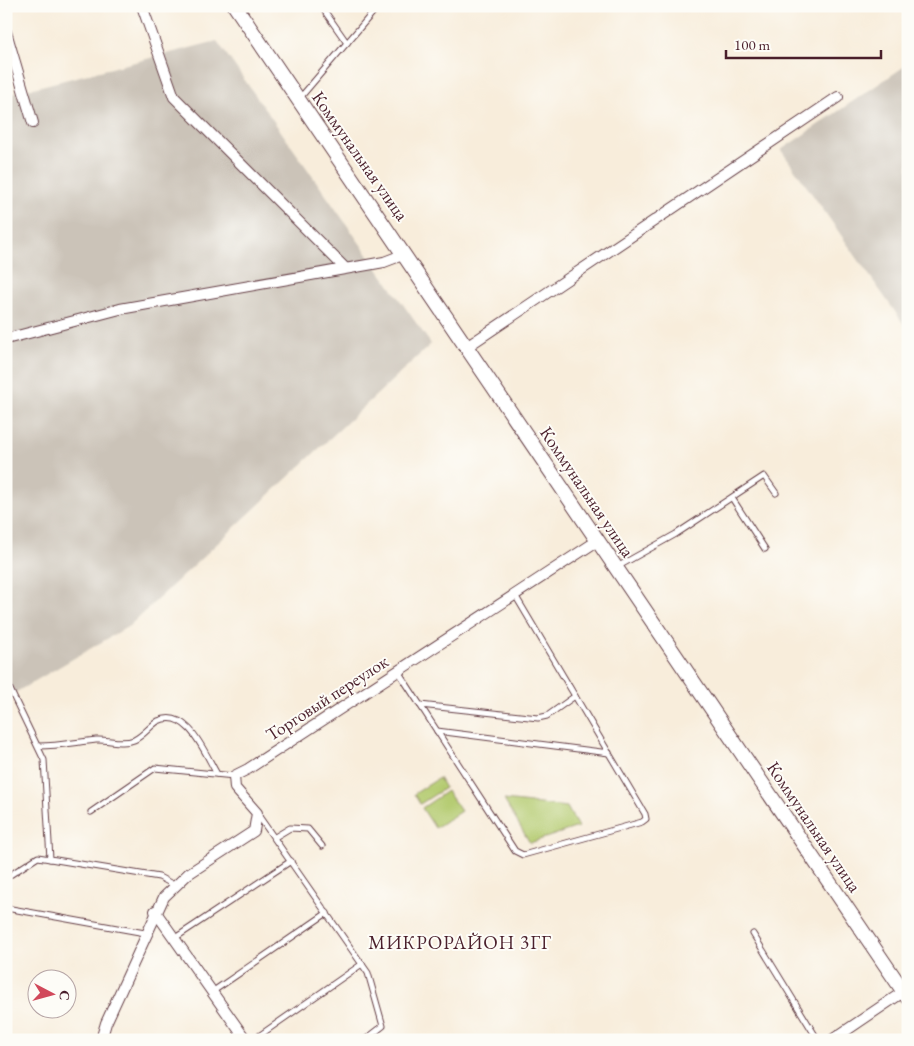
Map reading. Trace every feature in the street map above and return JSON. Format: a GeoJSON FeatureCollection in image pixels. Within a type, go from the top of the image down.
{"type":"FeatureCollection","features":[{"type":"Feature","properties":{"kind":"main road","name":"Коммунальная улица"},"geometry":{"type":"LineString","coordinates":[[235,6],[468,346],[597,541],[906,993]]}},
{"type":"Feature","properties":{"kind":"street"},"geometry":{"type":"LineString","coordinates":[[142,6],[174,97],[345,268]]}},
{"type":"Feature","properties":{"kind":"street"},"geometry":{"type":"LineString","coordinates":[[6,32],[33,123]]}},
{"type":"Feature","properties":{"kind":"street"},"geometry":{"type":"LineString","coordinates":[[468,346],[838,97]]}},
{"type":"Feature","properties":{"kind":"street"},"geometry":{"type":"LineString","coordinates":[[6,339],[120,309],[384,262],[405,254]]}},
{"type":"Feature","properties":{"kind":"street","name":"Торговый переулок"},"geometry":{"type":"LineString","coordinates":[[234,776],[597,541]]}},
{"type":"Feature","properties":{"kind":"street"},"geometry":{"type":"LineString","coordinates":[[101,1040],[106,1023],[155,911],[174,885],[254,831],[257,814],[235,788],[234,776]]}},
{"type":"Feature","properties":{"kind":"street"},"geometry":{"type":"LineString","coordinates":[[155,911],[246,1040]]}},
{"type":"Feature","properties":{"kind":"street"},"geometry":{"type":"LineString","coordinates":[[832,1040],[906,993]]}},
{"type":"Feature","properties":{"kind":"lane"},"geometry":{"type":"LineString","coordinates":[[321,6],[347,43]]}},
{"type":"Feature","properties":{"kind":"lane"},"geometry":{"type":"LineString","coordinates":[[298,99],[375,10],[372,6]]}},
{"type":"Feature","properties":{"kind":"lane"},"geometry":{"type":"LineString","coordinates":[[616,568],[676,534],[764,476],[776,493]]}},
{"type":"Feature","properties":{"kind":"lane"},"geometry":{"type":"LineString","coordinates":[[732,498],[764,549]]}},
{"type":"Feature","properties":{"kind":"lane"},"geometry":{"type":"LineString","coordinates":[[398,671],[515,852],[523,855],[642,822],[646,819],[645,814],[515,595]]}},
{"type":"Feature","properties":{"kind":"lane"},"geometry":{"type":"LineString","coordinates":[[6,681],[39,746],[44,760],[50,859]]}},
{"type":"Feature","properties":{"kind":"lane"},"geometry":{"type":"LineString","coordinates":[[420,706],[538,718],[547,716],[575,696]]}},
{"type":"Feature","properties":{"kind":"lane"},"geometry":{"type":"LineString","coordinates":[[39,746],[97,740],[124,742],[135,740],[158,722],[168,718],[179,720],[188,727],[217,774]]}},
{"type":"Feature","properties":{"kind":"lane"},"geometry":{"type":"LineString","coordinates":[[437,731],[609,753]]}},
{"type":"Feature","properties":{"kind":"lane"},"geometry":{"type":"LineString","coordinates":[[91,812],[155,768],[234,776]]}},
{"type":"Feature","properties":{"kind":"lane"},"geometry":{"type":"LineString","coordinates":[[257,814],[275,837],[368,974],[384,1026],[365,1040]]}},
{"type":"Feature","properties":{"kind":"lane"},"geometry":{"type":"LineString","coordinates":[[275,837],[290,828],[308,829],[322,846]]}},
{"type":"Feature","properties":{"kind":"lane"},"geometry":{"type":"LineString","coordinates":[[6,881],[7,877],[38,857],[159,877],[174,885]]}},
{"type":"Feature","properties":{"kind":"lane"},"geometry":{"type":"LineString","coordinates":[[174,938],[291,861]]}},
{"type":"Feature","properties":{"kind":"lane"},"geometry":{"type":"LineString","coordinates":[[6,908],[145,933]]}},
{"type":"Feature","properties":{"kind":"lane"},"geometry":{"type":"LineString","coordinates":[[212,992],[327,913]]}},
{"type":"Feature","properties":{"kind":"lane"},"geometry":{"type":"LineString","coordinates":[[753,934],[818,1040]]}},
{"type":"Feature","properties":{"kind":"lane"},"geometry":{"type":"LineString","coordinates":[[253,1040],[362,964]]}},
{"type":"Feature","properties":{"kind":"shaded area"},"geometry":{"type":"Polygon","coordinates":[[[217,41],[431,344],[129,626],[6,698],[6,95],[217,41]]]}},
{"type":"Feature","properties":{"kind":"shaded area"},"geometry":{"type":"Polygon","coordinates":[[[908,64],[908,330],[781,150],[908,64]]]}},
{"type":"Feature","properties":{"kind":"green space"},"geometry":{"type":"Polygon","coordinates":[[[439,778],[445,788],[420,804],[414,794],[439,778]]]}},
{"type":"Feature","properties":{"kind":"green space"},"geometry":{"type":"Polygon","coordinates":[[[447,791],[461,811],[435,828],[422,808],[447,791]]]}},
{"type":"Feature","properties":{"kind":"green space"},"geometry":{"type":"Polygon","coordinates":[[[504,800],[567,807],[578,827],[530,843],[504,800]]]}},
{"type":"Feature","properties":{"kind":"district","name":"МИКРОРАЙОН 3ГГ"},"geometry":{"type":"Point","coordinates":[460,942]}}]}
